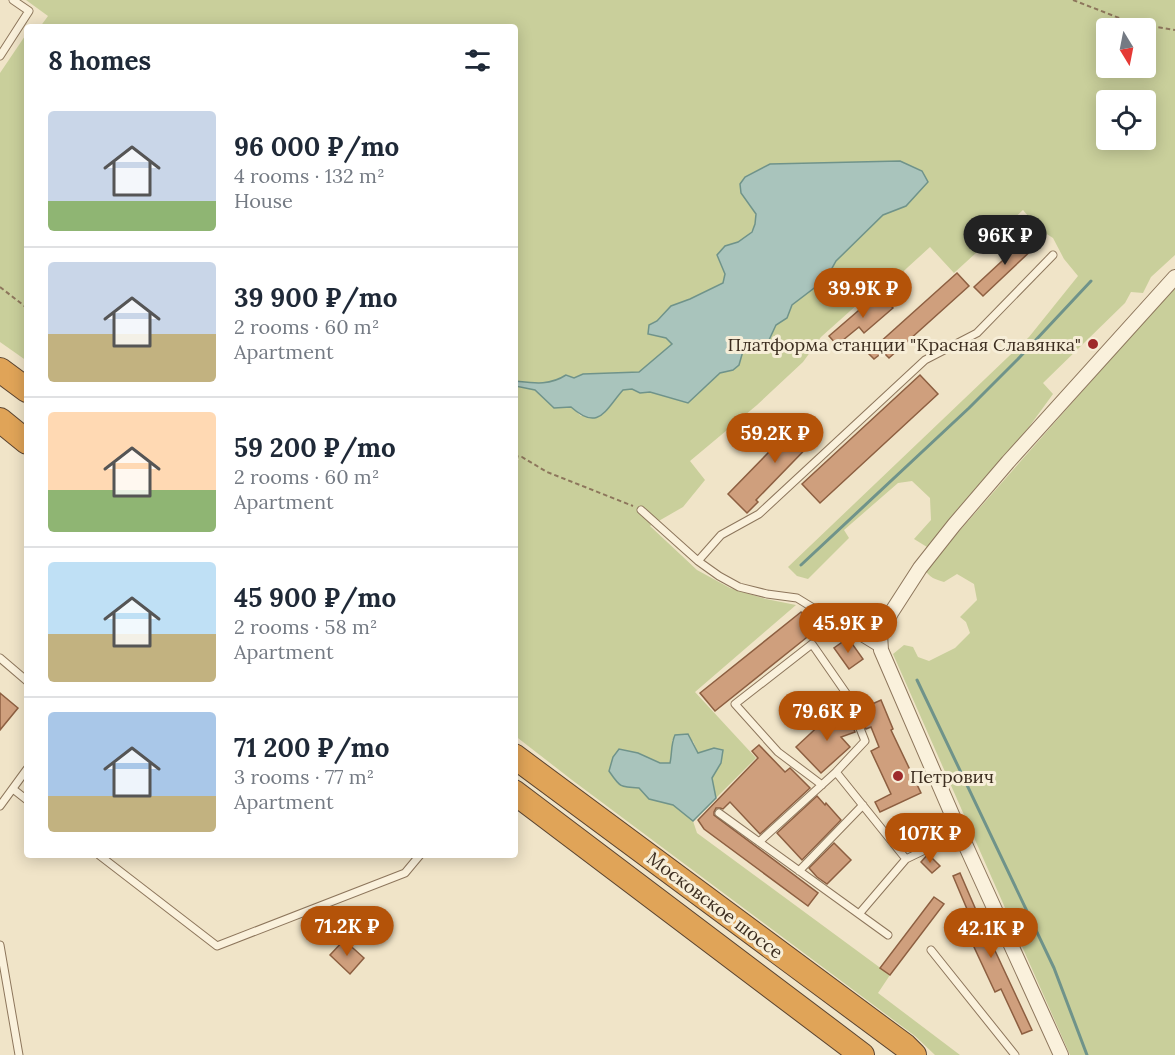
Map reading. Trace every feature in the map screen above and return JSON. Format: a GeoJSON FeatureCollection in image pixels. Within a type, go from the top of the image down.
{"type":"FeatureCollection","features":[{"type":"Feature","properties":{"kind":"highway"},"geometry":{"type":"LineString","coordinates":[[0,361],[24,373]]}},
{"type":"Feature","properties":{"kind":"highway"},"geometry":{"type":"LineString","coordinates":[[0,370],[24,388]]}},
{"type":"Feature","properties":{"kind":"highway"},"geometry":{"type":"LineString","coordinates":[[0,404],[24,423]]}},
{"type":"Feature","properties":{"kind":"highway"},"geometry":{"type":"LineString","coordinates":[[0,420],[24,440]]}},
{"type":"Feature","properties":{"kind":"highway","name":"Московское шоссе"},"geometry":{"type":"LineString","coordinates":[[518,759],[905,1046],[914,1055]]}},
{"type":"Feature","properties":{"kind":"highway","name":"Московское шоссе"},"geometry":{"type":"LineString","coordinates":[[518,795],[862,1055]]}},
{"type":"Feature","properties":{"kind":"street"},"geometry":{"type":"LineString","coordinates":[[1061,1055],[960,833],[881,650],[880,635],[906,588],[954,525],[1175,277]]}},
{"type":"Feature","properties":{"kind":"lane"},"geometry":{"type":"LineString","coordinates":[[0,56],[29,11],[13,0]]}},
{"type":"Feature","properties":{"kind":"lane"},"geometry":{"type":"LineString","coordinates":[[698,561],[721,536],[759,514],[925,360],[977,333],[1053,255]]}},
{"type":"Feature","properties":{"kind":"lane"},"geometry":{"type":"LineString","coordinates":[[641,510],[698,561],[719,576],[739,587],[797,598],[881,650]]}},
{"type":"Feature","properties":{"kind":"lane"},"geometry":{"type":"LineString","coordinates":[[759,842],[822,785],[836,772],[865,741],[846,693],[812,644],[735,704],[778,752],[822,785]]}},
{"type":"Feature","properties":{"kind":"lane"},"geometry":{"type":"LineString","coordinates":[[0,658],[24,678]]}},
{"type":"Feature","properties":{"kind":"lane"},"geometry":{"type":"LineString","coordinates":[[836,772],[906,859]]}},
{"type":"Feature","properties":{"kind":"lane"},"geometry":{"type":"LineString","coordinates":[[0,806],[24,773]]}},
{"type":"Feature","properties":{"kind":"lane"},"geometry":{"type":"LineString","coordinates":[[13,789],[24,798]]}},
{"type":"Feature","properties":{"kind":"lane"},"geometry":{"type":"LineString","coordinates":[[800,871],[863,805]]}},
{"type":"Feature","properties":{"kind":"lane"},"geometry":{"type":"LineString","coordinates":[[719,813],[888,935]]}},
{"type":"Feature","properties":{"kind":"lane"},"geometry":{"type":"LineString","coordinates":[[859,914],[906,859],[960,833]]}},
{"type":"Feature","properties":{"kind":"lane"},"geometry":{"type":"LineString","coordinates":[[103,858],[217,946],[405,873],[418,858]]}},
{"type":"Feature","properties":{"kind":"lane"},"geometry":{"type":"LineString","coordinates":[[0,945],[19,1055]]}},
{"type":"Feature","properties":{"kind":"lane"},"geometry":{"type":"LineString","coordinates":[[931,950],[1015,1055]]}},
{"type":"Feature","properties":{"kind":"path"},"geometry":{"type":"LineString","coordinates":[[1073,0],[1132,23],[1175,30]]}},
{"type":"Feature","properties":{"kind":"path"},"geometry":{"type":"LineString","coordinates":[[0,287],[24,306]]}},
{"type":"Feature","properties":{"kind":"path"},"geometry":{"type":"LineString","coordinates":[[518,456],[547,472],[641,510]]}},
{"type":"Feature","properties":{"kind":"green space"},"geometry":{"type":"Polygon","coordinates":[[[26,0],[1175,0],[1175,255],[1151,277],[1143,293],[1131,292],[1125,303],[1043,383],[1053,394],[1018,442],[927,547],[914,539],[931,520],[930,498],[912,481],[898,483],[844,530],[849,538],[808,579],[797,576],[788,567],[1029,337],[1078,276],[1064,259],[1053,238],[1039,229],[1023,210],[954,273],[930,247],[873,299],[859,303],[821,337],[803,362],[757,405],[690,461],[705,480],[683,507],[650,526],[697,570],[730,588],[796,605],[695,692],[756,758],[716,798],[712,778],[721,763],[714,748],[698,753],[693,741],[672,740],[670,763],[660,763],[638,753],[631,788],[639,788],[649,799],[673,805],[693,821],[697,833],[890,975],[878,993],[960,1055],[935,1055],[915,1036],[518,738],[518,387],[535,390],[554,408],[571,407],[581,416],[602,415],[623,390],[650,392],[688,403],[720,373],[733,370],[739,365],[745,344],[755,340],[769,340],[776,325],[787,318],[792,305],[825,279],[836,261],[883,215],[906,206],[842,163],[769,164],[745,177],[741,193],[754,210],[756,218],[754,227],[745,238],[723,248],[717,255],[726,274],[723,283],[671,306],[657,321],[649,325],[648,334],[666,338],[673,344],[639,372],[583,374],[574,378],[566,375],[541,383],[518,381],[518,24],[42,24],[48,16],[26,0]]]}},
{"type":"Feature","properties":{"kind":"green space"},"geometry":{"type":"Polygon","coordinates":[[[24,37],[24,359],[0,342],[0,73],[24,37]]]}},
{"type":"Feature","properties":{"kind":"green space"},"geometry":{"type":"Polygon","coordinates":[[[1175,286],[1175,1055],[1070,1055],[893,654],[904,645],[913,647],[918,657],[929,661],[955,648],[970,633],[966,622],[960,617],[977,600],[974,584],[957,574],[944,582],[931,577],[925,570],[1175,286]]]}},
{"type":"Feature","properties":{"kind":"water"},"geometry":{"type":"Polygon","coordinates":[[[900,161],[922,171],[928,182],[906,206],[883,215],[836,261],[826,279],[792,305],[787,318],[776,325],[769,340],[755,340],[745,344],[739,365],[733,370],[720,373],[688,403],[650,392],[623,390],[601,415],[588,418],[571,407],[554,408],[535,390],[518,387],[518,381],[547,382],[566,375],[574,378],[583,374],[639,372],[672,344],[666,338],[648,334],[649,325],[657,321],[671,306],[723,283],[725,274],[717,255],[725,246],[738,242],[752,232],[755,224],[756,214],[741,193],[740,184],[745,177],[770,164],[900,161]]]}},
{"type":"Feature","properties":{"kind":"water"},"geometry":{"type":"Polygon","coordinates":[[[688,734],[698,753],[714,748],[723,750],[721,763],[712,778],[716,798],[693,821],[673,805],[649,799],[639,788],[621,785],[609,771],[613,757],[619,749],[638,753],[660,763],[670,763],[675,735],[688,734]]]}},
{"type":"Feature","properties":{"kind":"building"},"geometry":{"type":"Polygon","coordinates":[[[1029,236],[1037,245],[983,296],[974,287],[1029,236]]]}},
{"type":"Feature","properties":{"kind":"building"},"geometry":{"type":"Polygon","coordinates":[[[957,273],[969,286],[889,358],[883,352],[874,359],[868,353],[957,273]]]}},
{"type":"Feature","properties":{"kind":"building"},"geometry":{"type":"Polygon","coordinates":[[[881,295],[893,308],[864,333],[859,327],[837,345],[829,336],[865,305],[866,307],[881,295]]]}},
{"type":"Feature","properties":{"kind":"building"},"geometry":{"type":"Polygon","coordinates":[[[920,375],[938,394],[820,503],[802,484],[920,375]]]}},
{"type":"Feature","properties":{"kind":"building"},"geometry":{"type":"Polygon","coordinates":[[[805,415],[822,432],[756,500],[758,502],[747,513],[728,494],[805,415]]]}},
{"type":"Feature","properties":{"kind":"building"},"geometry":{"type":"Polygon","coordinates":[[[801,612],[816,630],[715,711],[700,693],[801,612]]]}},
{"type":"Feature","properties":{"kind":"building"},"geometry":{"type":"Polygon","coordinates":[[[848,638],[863,659],[849,669],[834,648],[848,638]]]}},
{"type":"Feature","properties":{"kind":"building"},"geometry":{"type":"Polygon","coordinates":[[[0,693],[18,708],[0,730],[0,693]]]}},
{"type":"Feature","properties":{"kind":"building","name":"Петрович"},"geometry":{"type":"Polygon","coordinates":[[[881,700],[893,729],[891,730],[921,793],[880,812],[875,802],[891,794],[871,751],[879,747],[871,727],[866,729],[859,710],[881,700]]]}},
{"type":"Feature","properties":{"kind":"building"},"geometry":{"type":"Polygon","coordinates":[[[848,713],[855,732],[841,737],[850,747],[821,773],[796,747],[825,720],[848,713]]]}},
{"type":"Feature","properties":{"kind":"building"},"geometry":{"type":"Polygon","coordinates":[[[759,745],[785,772],[790,768],[810,788],[760,834],[730,802],[723,809],[716,808],[714,815],[818,893],[808,906],[704,829],[698,820],[758,758],[752,751],[759,745]]]}},
{"type":"Feature","properties":{"kind":"building"},"geometry":{"type":"Polygon","coordinates":[[[817,796],[841,820],[802,860],[777,833],[817,796]]]}},
{"type":"Feature","properties":{"kind":"building"},"geometry":{"type":"Polygon","coordinates":[[[834,843],[851,860],[827,884],[809,868],[834,843]]]}},
{"type":"Feature","properties":{"kind":"building"},"geometry":{"type":"Polygon","coordinates":[[[928,854],[940,866],[932,873],[921,862],[928,854]]]}},
{"type":"Feature","properties":{"kind":"building"},"geometry":{"type":"Polygon","coordinates":[[[960,873],[1032,1030],[1022,1034],[1001,989],[995,992],[967,932],[975,928],[953,876],[960,873]]]}},
{"type":"Feature","properties":{"kind":"building"},"geometry":{"type":"Polygon","coordinates":[[[934,897],[944,904],[890,975],[880,968],[934,897]]]}},
{"type":"Feature","properties":{"kind":"building"},"geometry":{"type":"Polygon","coordinates":[[[344,940],[364,958],[350,974],[330,955],[344,940]]]}},
{"type":"Feature","properties":{"kind":"waterway"},"geometry":{"type":"LineString","coordinates":[[801,565],[969,408],[1091,281]]}},
{"type":"Feature","properties":{"kind":"waterway"},"geometry":{"type":"LineString","coordinates":[[917,680],[1054,968],[1087,1055]]}},
{"type":"Feature","properties":{"kind":"place","name":"Платформа станции \"Красная Славянка\""},"geometry":{"type":"Point","coordinates":[1093,344]}},
{"type":"Feature","properties":{"kind":"place","name":"Петрович"},"geometry":{"type":"Point","coordinates":[898,776]}}]}
